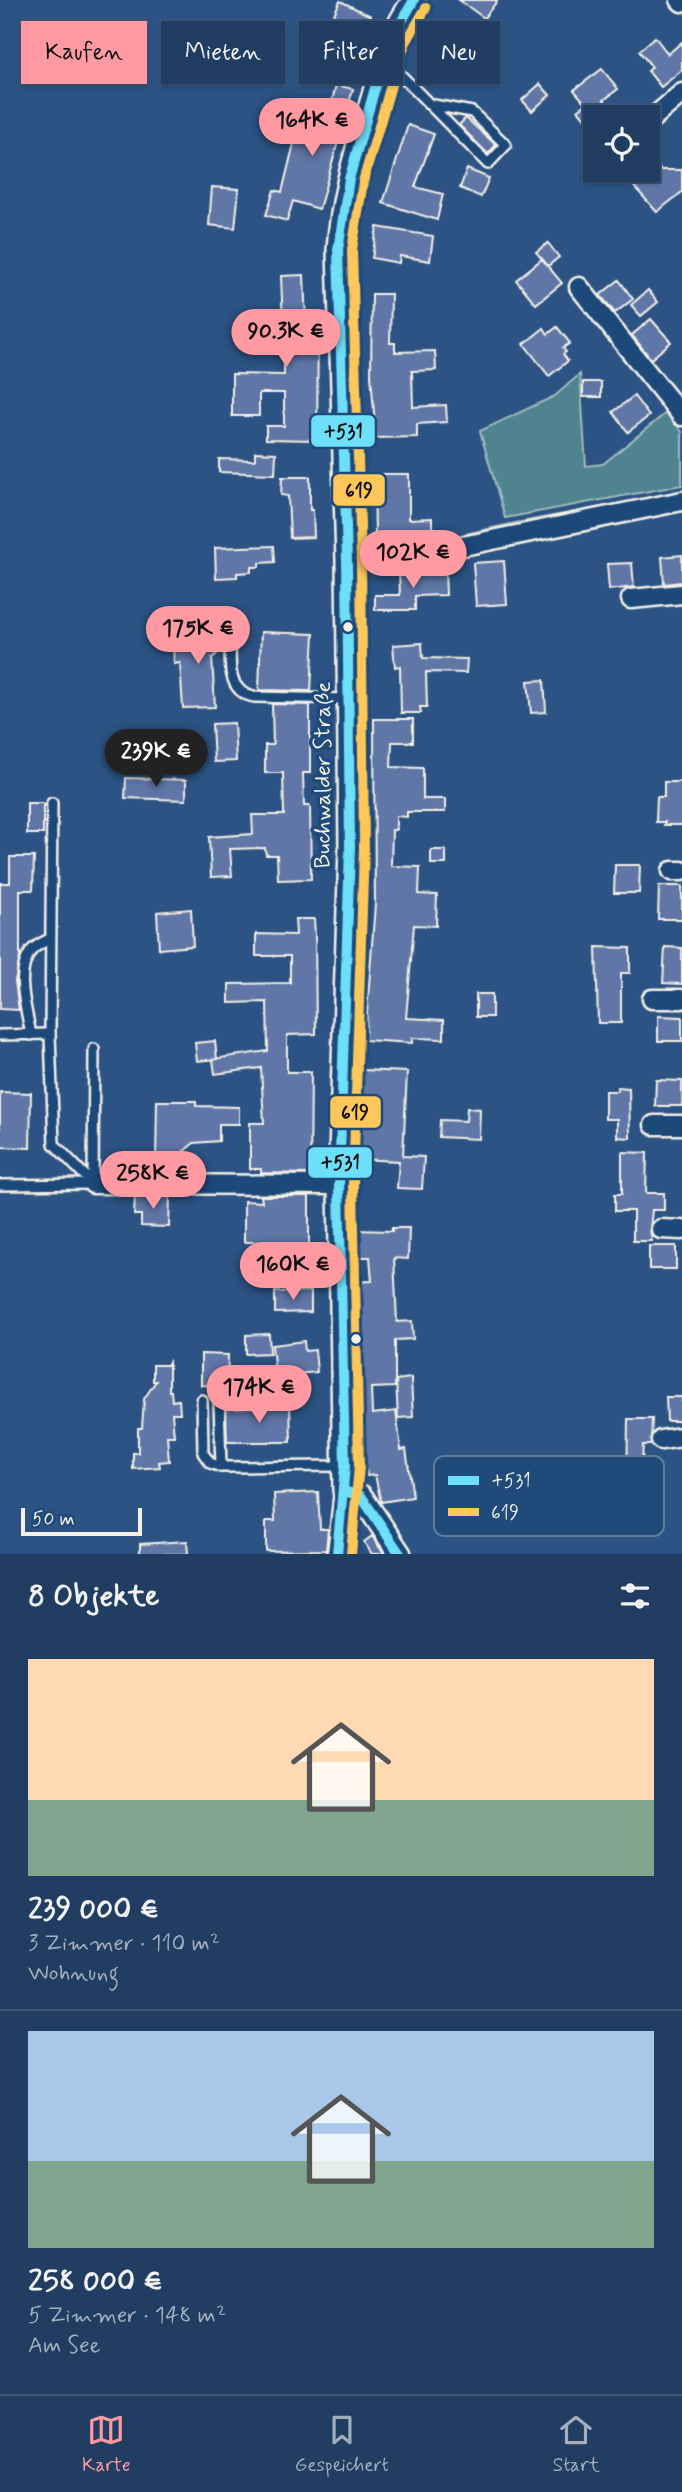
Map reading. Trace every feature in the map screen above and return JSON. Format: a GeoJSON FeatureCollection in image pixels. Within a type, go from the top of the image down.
{"type":"FeatureCollection","features":[{"type":"Feature","properties":{"kind":"street","name":"Buchwalder Straße"},"geometry":{"type":"LineString","coordinates":[[402,21],[411,4]]}},
{"type":"Feature","properties":{"kind":"street","name":"Buchwalder Straße"},"geometry":{"type":"LineString","coordinates":[[337,1554],[345,1466],[339,1185],[350,848],[347,561],[338,250],[345,188],[376,84]]}},
{"type":"Feature","properties":{"kind":"street"},"geometry":{"type":"LineString","coordinates":[[660,112],[682,93]]}},
{"type":"Feature","properties":{"kind":"street"},"geometry":{"type":"LineString","coordinates":[[579,287],[682,416]]}},
{"type":"Feature","properties":{"kind":"street"},"geometry":{"type":"LineString","coordinates":[[347,561],[395,559],[682,501]]}},
{"type":"Feature","properties":{"kind":"street"},"geometry":{"type":"LineString","coordinates":[[631,599],[682,594]]}},
{"type":"Feature","properties":{"kind":"street"},"geometry":{"type":"LineString","coordinates":[[652,999],[682,999]]}},
{"type":"Feature","properties":{"kind":"street"},"geometry":{"type":"LineString","coordinates":[[654,1125],[682,1125]]}},
{"type":"Feature","properties":{"kind":"street"},"geometry":{"type":"LineString","coordinates":[[93,1184],[339,1185]]}},
{"type":"Feature","properties":{"kind":"street"},"geometry":{"type":"LineString","coordinates":[[661,1229],[682,1230]]}},
{"type":"Feature","properties":{"kind":"street"},"geometry":{"type":"LineString","coordinates":[[660,1440],[682,1437]]}},
{"type":"Feature","properties":{"kind":"street"},"geometry":{"type":"LineString","coordinates":[[344,1491],[361,1496],[400,1554]]}},
{"type":"Feature","properties":{"kind":"lane"},"geometry":{"type":"LineString","coordinates":[[403,77],[429,104],[488,164],[506,145],[472,112],[429,104]]}},
{"type":"Feature","properties":{"kind":"lane"},"geometry":{"type":"LineString","coordinates":[[231,631],[232,678],[241,692],[254,697],[348,699]]}},
{"type":"Feature","properties":{"kind":"lane"},"geometry":{"type":"LineString","coordinates":[[52,803],[50,1034],[54,1144],[93,1184]]}},
{"type":"Feature","properties":{"kind":"lane"},"geometry":{"type":"LineString","coordinates":[[31,1035],[23,989],[26,962],[35,947],[50,939]]}},
{"type":"Feature","properties":{"kind":"lane"},"geometry":{"type":"LineString","coordinates":[[0,1035],[50,1034]]}},
{"type":"Feature","properties":{"kind":"lane"},"geometry":{"type":"LineString","coordinates":[[93,1184],[94,1049]]}},
{"type":"Feature","properties":{"kind":"lane"},"geometry":{"type":"LineString","coordinates":[[0,1185],[93,1184]]}},
{"type":"Feature","properties":{"kind":"lane"},"geometry":{"type":"LineString","coordinates":[[202,1400],[203,1453],[210,1463],[221,1467],[345,1466]]}},
{"type":"Feature","properties":{"kind":"lane"},"geometry":{"type":"LineString","coordinates":[[219,1400],[221,1467]]}},
{"type":"Feature","properties":{"kind":"green space"},"geometry":{"type":"Polygon","coordinates":[[[580,374],[586,466],[603,464],[667,412],[682,432],[682,485],[505,518],[480,431],[555,396],[580,374]]]}},
{"type":"Feature","properties":{"kind":"green space"},"geometry":{"type":"Polygon","coordinates":[[[682,492],[682,496],[421,550],[372,555],[371,550],[397,549],[515,523],[682,492]]]}},
{"type":"Feature","properties":{"kind":"building"},"geometry":{"type":"Polygon","coordinates":[[[459,0],[498,0],[484,18],[459,0]]]}},
{"type":"Feature","properties":{"kind":"building"},"geometry":{"type":"Polygon","coordinates":[[[340,1],[371,16],[369,21],[331,21],[340,1]]]}},
{"type":"Feature","properties":{"kind":"building"},"geometry":{"type":"Polygon","coordinates":[[[655,37],[668,54],[682,42],[682,70],[661,87],[648,71],[652,67],[639,51],[655,37]]]}},
{"type":"Feature","properties":{"kind":"building"},"geometry":{"type":"Polygon","coordinates":[[[602,69],[618,89],[604,100],[608,105],[585,105],[574,90],[602,69]]]}},
{"type":"Feature","properties":{"kind":"building"},"geometry":{"type":"Polygon","coordinates":[[[540,84],[550,95],[532,111],[522,100],[540,84]]]}},
{"type":"Feature","properties":{"kind":"building"},"geometry":{"type":"Polygon","coordinates":[[[336,85],[353,89],[319,209],[293,201],[287,221],[266,215],[274,190],[282,192],[301,115],[327,121],[336,85]]]}},
{"type":"Feature","properties":{"kind":"building"},"geometry":{"type":"Polygon","coordinates":[[[466,118],[496,145],[488,154],[459,125],[466,118]]]}},
{"type":"Feature","properties":{"kind":"building"},"geometry":{"type":"Polygon","coordinates":[[[408,125],[434,134],[415,187],[443,194],[437,220],[383,203],[408,125]]]}},
{"type":"Feature","properties":{"kind":"building"},"geometry":{"type":"Polygon","coordinates":[[[467,169],[489,178],[481,197],[460,188],[467,169]]]}},
{"type":"Feature","properties":{"kind":"building"},"geometry":{"type":"Polygon","coordinates":[[[660,169],[682,170],[682,192],[657,212],[630,182],[660,182],[660,169]]]}},
{"type":"Feature","properties":{"kind":"building"},"geometry":{"type":"Polygon","coordinates":[[[212,187],[239,189],[235,228],[209,225],[212,187]]]}},
{"type":"Feature","properties":{"kind":"building"},"geometry":{"type":"Polygon","coordinates":[[[377,227],[433,236],[430,261],[400,256],[399,263],[372,258],[377,227]]]}},
{"type":"Feature","properties":{"kind":"building"},"geometry":{"type":"Polygon","coordinates":[[[548,243],[559,257],[548,266],[536,252],[548,243]]]}},
{"type":"Feature","properties":{"kind":"building"},"geometry":{"type":"Polygon","coordinates":[[[542,259],[562,283],[536,304],[516,280],[542,259]]]}},
{"type":"Feature","properties":{"kind":"building"},"geometry":{"type":"Polygon","coordinates":[[[304,275],[306,326],[318,326],[317,440],[266,439],[266,426],[284,426],[284,393],[259,393],[259,416],[232,416],[232,374],[284,375],[284,343],[250,343],[251,325],[283,326],[281,276],[304,275]]]}},
{"type":"Feature","properties":{"kind":"building"},"geometry":{"type":"Polygon","coordinates":[[[619,280],[633,299],[615,313],[600,295],[619,280]]]}},
{"type":"Feature","properties":{"kind":"building"},"geometry":{"type":"Polygon","coordinates":[[[648,290],[658,302],[641,316],[631,305],[648,290]]]}},
{"type":"Feature","properties":{"kind":"building"},"geometry":{"type":"Polygon","coordinates":[[[372,294],[391,294],[390,343],[395,343],[395,352],[435,351],[436,370],[412,371],[413,407],[446,405],[447,422],[417,424],[417,437],[376,438],[371,375],[372,294]]]}},
{"type":"Feature","properties":{"kind":"building"},"geometry":{"type":"Polygon","coordinates":[[[651,319],[671,342],[651,359],[632,335],[651,319]]]}},
{"type":"Feature","properties":{"kind":"building"},"geometry":{"type":"Polygon","coordinates":[[[557,327],[570,343],[563,348],[566,352],[563,354],[568,361],[549,376],[524,344],[544,328],[548,334],[557,327]]]}},
{"type":"Feature","properties":{"kind":"building"},"geometry":{"type":"Polygon","coordinates":[[[583,382],[601,382],[601,397],[583,397],[583,382]]]}},
{"type":"Feature","properties":{"kind":"building"},"geometry":{"type":"Polygon","coordinates":[[[634,396],[649,416],[628,432],[613,412],[634,396]]]}},
{"type":"Feature","properties":{"kind":"building"},"geometry":{"type":"Polygon","coordinates":[[[255,452],[276,453],[275,474],[219,472],[219,459],[255,460],[255,452]]]}},
{"type":"Feature","properties":{"kind":"building"},"geometry":{"type":"Polygon","coordinates":[[[374,474],[409,474],[409,519],[432,518],[432,534],[375,535],[374,474]]]}},
{"type":"Feature","properties":{"kind":"building"},"geometry":{"type":"Polygon","coordinates":[[[282,477],[310,477],[310,510],[313,510],[314,537],[290,538],[288,496],[281,495],[282,477]]]}},
{"type":"Feature","properties":{"kind":"building"},"geometry":{"type":"Polygon","coordinates":[[[274,546],[275,562],[259,563],[259,567],[251,567],[251,572],[237,573],[237,577],[216,578],[215,548],[274,546]]]}},
{"type":"Feature","properties":{"kind":"building"},"geometry":{"type":"Polygon","coordinates":[[[682,555],[682,582],[664,584],[662,557],[682,555]]]}},
{"type":"Feature","properties":{"kind":"building"},"geometry":{"type":"Polygon","coordinates":[[[504,561],[507,604],[476,606],[473,563],[504,561]]]}},
{"type":"Feature","properties":{"kind":"building"},"geometry":{"type":"Polygon","coordinates":[[[632,563],[634,587],[609,590],[607,564],[632,563]]]}},
{"type":"Feature","properties":{"kind":"building"},"geometry":{"type":"Polygon","coordinates":[[[445,570],[446,595],[415,596],[415,610],[375,610],[375,595],[400,595],[399,572],[445,570]]]}},
{"type":"Feature","properties":{"kind":"building"},"geometry":{"type":"Polygon","coordinates":[[[214,619],[217,654],[212,658],[215,707],[183,708],[180,663],[174,664],[173,645],[194,643],[192,621],[214,619]]]}},
{"type":"Feature","properties":{"kind":"building"},"geometry":{"type":"Polygon","coordinates":[[[261,632],[314,634],[311,691],[259,690],[261,632]]]}},
{"type":"Feature","properties":{"kind":"building"},"geometry":{"type":"Polygon","coordinates":[[[422,643],[423,658],[467,659],[466,673],[426,672],[427,707],[420,707],[421,713],[401,713],[400,666],[395,667],[393,645],[422,643]]]}},
{"type":"Feature","properties":{"kind":"building"},"geometry":{"type":"Polygon","coordinates":[[[544,680],[546,712],[531,713],[528,681],[544,680]]]}},
{"type":"Feature","properties":{"kind":"building"},"geometry":{"type":"Polygon","coordinates":[[[272,704],[310,705],[310,773],[303,773],[304,806],[310,806],[311,879],[278,880],[277,855],[266,855],[265,848],[230,849],[232,876],[211,877],[209,837],[253,834],[252,815],[284,815],[283,773],[265,773],[265,745],[273,745],[272,704]]]}},
{"type":"Feature","properties":{"kind":"building"},"geometry":{"type":"Polygon","coordinates":[[[374,719],[413,719],[413,742],[392,742],[391,767],[423,768],[423,799],[445,799],[445,812],[407,812],[407,817],[396,816],[396,830],[392,830],[391,866],[420,867],[419,894],[437,895],[436,926],[414,925],[406,1018],[444,1020],[444,1039],[412,1038],[412,1043],[365,1040],[375,904],[374,719]]]}},
{"type":"Feature","properties":{"kind":"building"},"geometry":{"type":"Polygon","coordinates":[[[234,723],[236,761],[214,762],[212,724],[234,723]]]}},
{"type":"Feature","properties":{"kind":"building"},"geometry":{"type":"Polygon","coordinates":[[[126,778],[186,780],[186,800],[125,798],[126,778]]]}},
{"type":"Feature","properties":{"kind":"building"},"geometry":{"type":"Polygon","coordinates":[[[664,782],[682,782],[682,825],[656,822],[657,797],[664,797],[664,782]]]}},
{"type":"Feature","properties":{"kind":"building"},"geometry":{"type":"Polygon","coordinates":[[[27,803],[43,803],[43,834],[27,834],[27,803]]]}},
{"type":"Feature","properties":{"kind":"building"},"geometry":{"type":"Polygon","coordinates":[[[431,850],[446,850],[446,864],[431,864],[431,850]]]}},
{"type":"Feature","properties":{"kind":"building"},"geometry":{"type":"Polygon","coordinates":[[[10,857],[34,857],[33,890],[20,890],[20,957],[15,981],[19,1010],[0,1009],[0,883],[10,883],[10,857]]]}},
{"type":"Feature","properties":{"kind":"building"},"geometry":{"type":"Polygon","coordinates":[[[615,865],[640,865],[639,893],[614,893],[615,865]]]}},
{"type":"Feature","properties":{"kind":"building"},"geometry":{"type":"Polygon","coordinates":[[[659,886],[682,886],[682,919],[658,919],[659,886]]]}},
{"type":"Feature","properties":{"kind":"building"},"geometry":{"type":"Polygon","coordinates":[[[191,909],[193,946],[159,949],[157,912],[191,909]]]}},
{"type":"Feature","properties":{"kind":"building"},"geometry":{"type":"Polygon","coordinates":[[[295,919],[314,919],[315,935],[316,1034],[287,1035],[287,1072],[311,1072],[310,1174],[261,1173],[261,1169],[250,1169],[250,1123],[264,1123],[261,1068],[215,1074],[213,1059],[268,1051],[267,1002],[229,1003],[229,984],[290,983],[290,956],[256,956],[256,934],[296,935],[295,919]]]}},
{"type":"Feature","properties":{"kind":"building"},"geometry":{"type":"Polygon","coordinates":[[[596,947],[630,948],[630,973],[621,973],[621,1023],[598,1023],[596,947]]]}},
{"type":"Feature","properties":{"kind":"building"},"geometry":{"type":"Polygon","coordinates":[[[665,947],[682,948],[682,984],[663,983],[665,947]]]}},
{"type":"Feature","properties":{"kind":"building"},"geometry":{"type":"Polygon","coordinates":[[[476,994],[492,994],[492,1017],[476,1017],[476,994]]]}},
{"type":"Feature","properties":{"kind":"building"},"geometry":{"type":"Polygon","coordinates":[[[658,1016],[682,1017],[682,1041],[658,1041],[658,1016]]]}},
{"type":"Feature","properties":{"kind":"building"},"geometry":{"type":"Polygon","coordinates":[[[215,1041],[217,1059],[197,1061],[195,1043],[215,1041]]]}},
{"type":"Feature","properties":{"kind":"building"},"geometry":{"type":"Polygon","coordinates":[[[362,1070],[407,1072],[403,1156],[424,1157],[422,1189],[397,1188],[399,1161],[356,1159],[362,1070]]]}},
{"type":"Feature","properties":{"kind":"building"},"geometry":{"type":"Polygon","coordinates":[[[656,1080],[682,1081],[682,1106],[655,1106],[656,1080]]]}},
{"type":"Feature","properties":{"kind":"building"},"geometry":{"type":"Polygon","coordinates":[[[617,1087],[629,1088],[630,1138],[617,1137],[617,1119],[605,1119],[605,1091],[617,1091],[617,1087]]]}},
{"type":"Feature","properties":{"kind":"building"},"geometry":{"type":"Polygon","coordinates":[[[0,1092],[31,1093],[30,1148],[0,1147],[0,1092]]]}},
{"type":"Feature","properties":{"kind":"building"},"geometry":{"type":"Polygon","coordinates":[[[157,1101],[196,1101],[196,1106],[239,1107],[239,1124],[219,1124],[219,1141],[194,1143],[174,1159],[156,1159],[157,1101]]]}},
{"type":"Feature","properties":{"kind":"building"},"geometry":{"type":"Polygon","coordinates":[[[467,1108],[480,1109],[479,1139],[439,1137],[440,1120],[466,1121],[467,1108]]]}},
{"type":"Feature","properties":{"kind":"building"},"geometry":{"type":"Polygon","coordinates":[[[622,1152],[647,1153],[646,1193],[664,1193],[664,1210],[652,1210],[652,1241],[633,1241],[633,1211],[615,1211],[615,1194],[622,1194],[622,1152]]]}},
{"type":"Feature","properties":{"kind":"building"},"geometry":{"type":"Polygon","coordinates":[[[135,1196],[170,1197],[169,1227],[141,1226],[141,1215],[134,1215],[135,1196]]]}},
{"type":"Feature","properties":{"kind":"building"},"geometry":{"type":"Polygon","coordinates":[[[261,1196],[309,1196],[309,1256],[261,1256],[261,1242],[244,1242],[244,1201],[262,1202],[261,1196]]]}},
{"type":"Feature","properties":{"kind":"building"},"geometry":{"type":"Polygon","coordinates":[[[392,1228],[409,1228],[408,1259],[394,1258],[397,1322],[412,1321],[413,1339],[395,1340],[395,1387],[371,1388],[372,1414],[396,1411],[401,1450],[406,1449],[413,1497],[381,1502],[375,1475],[367,1476],[356,1367],[354,1282],[372,1281],[370,1257],[353,1257],[353,1230],[392,1231],[392,1228]]]}},
{"type":"Feature","properties":{"kind":"building"},"geometry":{"type":"Polygon","coordinates":[[[649,1246],[676,1246],[676,1269],[649,1269],[649,1246]]]}},
{"type":"Feature","properties":{"kind":"building"},"geometry":{"type":"Polygon","coordinates":[[[311,1291],[311,1312],[275,1313],[275,1292],[311,1291]]]}},
{"type":"Feature","properties":{"kind":"building"},"geometry":{"type":"Polygon","coordinates":[[[269,1334],[270,1353],[246,1354],[246,1335],[269,1334]]]}},
{"type":"Feature","properties":{"kind":"building"},"geometry":{"type":"Polygon","coordinates":[[[304,1341],[305,1351],[315,1350],[317,1372],[295,1374],[295,1380],[276,1382],[272,1345],[304,1341]]]}},
{"type":"Feature","properties":{"kind":"building"},"geometry":{"type":"Polygon","coordinates":[[[201,1354],[228,1355],[227,1386],[201,1385],[201,1354]]]}},
{"type":"Feature","properties":{"kind":"building"},"geometry":{"type":"Polygon","coordinates":[[[169,1362],[169,1391],[172,1401],[179,1400],[180,1413],[172,1413],[174,1436],[167,1436],[169,1461],[159,1462],[160,1467],[133,1469],[133,1453],[138,1453],[138,1428],[142,1428],[144,1399],[156,1381],[153,1381],[153,1365],[167,1365],[169,1362]]]}},
{"type":"Feature","properties":{"kind":"building"},"geometry":{"type":"Polygon","coordinates":[[[411,1378],[413,1417],[398,1418],[396,1380],[411,1378]]]}},
{"type":"Feature","properties":{"kind":"building"},"geometry":{"type":"Polygon","coordinates":[[[666,1397],[682,1397],[682,1421],[667,1421],[666,1397]]]}},
{"type":"Feature","properties":{"kind":"building"},"geometry":{"type":"Polygon","coordinates":[[[290,1406],[291,1442],[227,1442],[226,1409],[290,1406]]]}},
{"type":"Feature","properties":{"kind":"building"},"geometry":{"type":"Polygon","coordinates":[[[628,1419],[652,1419],[651,1445],[643,1445],[642,1456],[627,1456],[628,1419]]]}},
{"type":"Feature","properties":{"kind":"building"},"geometry":{"type":"Polygon","coordinates":[[[318,1492],[320,1529],[328,1529],[326,1550],[266,1551],[266,1521],[275,1521],[274,1494],[318,1492]]]}},
{"type":"Feature","properties":{"kind":"building"},"geometry":{"type":"Polygon","coordinates":[[[372,1536],[384,1554],[372,1554],[364,1542],[372,1536]]]}},
{"type":"Feature","properties":{"kind":"building"},"geometry":{"type":"Polygon","coordinates":[[[187,1541],[188,1554],[140,1554],[140,1544],[187,1541]]]}},
{"type":"Feature","properties":{"kind":"transit line","name":"+531"},"geometry":{"type":"LineString","coordinates":[[337,1554],[345,1466],[339,1185],[350,848],[347,561],[338,250],[349,179],[377,81],[392,38],[414,0]]}},
{"type":"Feature","properties":{"kind":"transit line","name":"619"},"geometry":{"type":"LineString","coordinates":[[351,1554],[359,1466],[353,1185],[364,848],[361,561],[352,250],[363,182],[391,85],[405,44],[426,8]]}},
{"type":"Feature","properties":{"kind":"transit line","name":"+531"},"geometry":{"type":"LineString","coordinates":[[344,1491],[361,1496],[400,1554]]}}]}
